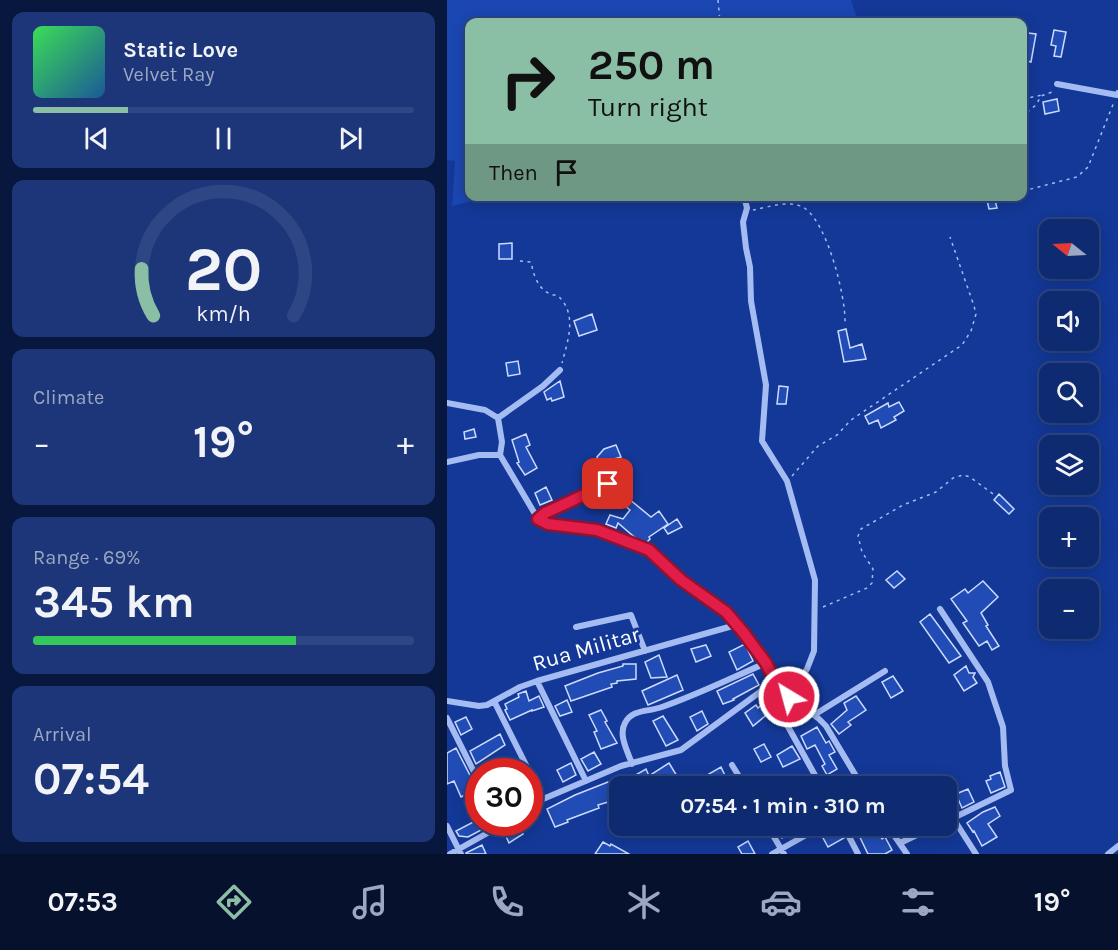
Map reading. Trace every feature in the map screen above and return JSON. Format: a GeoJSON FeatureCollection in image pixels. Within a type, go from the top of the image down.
{"type":"FeatureCollection","features":[{"type":"Feature","properties":{"kind":"street"},"geometry":{"type":"LineString","coordinates":[[1057,84],[1117,94]]}},
{"type":"Feature","properties":{"kind":"street"},"geometry":{"type":"LineString","coordinates":[[745,201],[746,211],[743,222],[745,248],[750,267],[751,301],[766,385],[762,441],[787,481],[815,580],[814,651],[807,669],[789,697]]}},
{"type":"Feature","properties":{"kind":"street"},"geometry":{"type":"LineString","coordinates":[[498,418],[543,386],[560,370]]}},
{"type":"Feature","properties":{"kind":"street"},"geometry":{"type":"LineString","coordinates":[[447,403],[485,410],[498,418],[503,442],[500,454],[538,519],[548,524],[597,530],[649,550],[681,580],[726,612],[766,663],[775,681],[789,697],[814,715],[833,737],[856,776]]}},
{"type":"Feature","properties":{"kind":"street"},"geometry":{"type":"LineString","coordinates":[[447,462],[479,455],[500,454]]}},
{"type":"Feature","properties":{"kind":"street"},"geometry":{"type":"LineString","coordinates":[[940,609],[989,682],[1003,727],[1005,766],[1011,789],[957,816]]}},
{"type":"Feature","properties":{"kind":"street"},"geometry":{"type":"LineString","coordinates":[[576,627],[631,615],[645,651]]}},
{"type":"Feature","properties":{"kind":"street","name":"Rua Militar"},"geometry":{"type":"LineString","coordinates":[[447,701],[479,706],[537,681],[736,625]]}},
{"type":"Feature","properties":{"kind":"street"},"geometry":{"type":"LineString","coordinates":[[632,764],[622,734],[623,727],[630,716],[637,712],[661,708],[766,663]]}},
{"type":"Feature","properties":{"kind":"street"},"geometry":{"type":"LineString","coordinates":[[814,715],[885,670]]}},
{"type":"Feature","properties":{"kind":"street"},"geometry":{"type":"LineString","coordinates":[[537,681],[587,781]]}},
{"type":"Feature","properties":{"kind":"street"},"geometry":{"type":"LineString","coordinates":[[543,799],[632,764],[681,750],[775,681]]}},
{"type":"Feature","properties":{"kind":"street"},"geometry":{"type":"LineString","coordinates":[[494,701],[522,758]]}},
{"type":"Feature","properties":{"kind":"street"},"geometry":{"type":"LineString","coordinates":[[447,718],[467,758]]}},
{"type":"Feature","properties":{"kind":"street"},"geometry":{"type":"LineString","coordinates":[[786,723],[815,776]]}},
{"type":"Feature","properties":{"kind":"street"},"geometry":{"type":"LineString","coordinates":[[732,765],[739,776]]}},
{"type":"Feature","properties":{"kind":"street"},"geometry":{"type":"LineString","coordinates":[[447,826],[460,852]]}},
{"type":"Feature","properties":{"kind":"street"},"geometry":{"type":"LineString","coordinates":[[957,829],[976,854]]}},
{"type":"Feature","properties":{"kind":"street"},"geometry":{"type":"LineString","coordinates":[[450,854],[460,852],[483,836]]}},
{"type":"Feature","properties":{"kind":"street"},"geometry":{"type":"LineString","coordinates":[[773,836],[782,851]]}},
{"type":"Feature","properties":{"kind":"street"},"geometry":{"type":"LineString","coordinates":[[772,854],[782,851],[806,836]]}},
{"type":"Feature","properties":{"kind":"street"},"geometry":{"type":"LineString","coordinates":[[849,836],[858,854]]}},
{"type":"Feature","properties":{"kind":"street"},"geometry":{"type":"LineString","coordinates":[[895,836],[907,854]]}},
{"type":"Feature","properties":{"kind":"street"},"geometry":{"type":"LineString","coordinates":[[900,843],[915,836]]}},
{"type":"Feature","properties":{"kind":"street"},"geometry":{"type":"LineString","coordinates":[[1108,854],[1118,846]]}},
{"type":"Feature","properties":{"kind":"lane"},"geometry":{"type":"LineString","coordinates":[[538,519],[545,513],[608,484]]}},
{"type":"Feature","properties":{"kind":"path"},"geometry":{"type":"LineString","coordinates":[[719,0],[720,18]]}},
{"type":"Feature","properties":{"kind":"path"},"geometry":{"type":"LineString","coordinates":[[1027,98],[1068,86]]}},
{"type":"Feature","properties":{"kind":"path"},"geometry":{"type":"LineString","coordinates":[[1027,112],[1045,94]]}},
{"type":"Feature","properties":{"kind":"path"},"geometry":{"type":"LineString","coordinates":[[1027,190],[1077,177],[1088,167],[1117,94]]}},
{"type":"Feature","properties":{"kind":"path"},"geometry":{"type":"LineString","coordinates":[[746,211],[789,204],[802,207],[818,221],[841,284],[846,309],[845,323]]}},
{"type":"Feature","properties":{"kind":"path"},"geometry":{"type":"LineString","coordinates":[[787,481],[819,446],[837,435],[851,420],[962,345],[967,339],[972,331],[976,314],[950,237]]}},
{"type":"Feature","properties":{"kind":"path"},"geometry":{"type":"LineString","coordinates":[[520,261],[531,262],[540,288],[552,296],[557,295],[567,306],[570,331],[560,370]]}},
{"type":"Feature","properties":{"kind":"path"},"geometry":{"type":"LineString","coordinates":[[816,607],[823,607],[867,588],[872,583],[873,569],[862,552],[858,536],[861,529],[903,505],[936,492],[953,478],[963,475],[970,477],[993,494]]}},
{"type":"Feature","properties":{"kind":"shaded area"},"geometry":{"type":"Polygon","coordinates":[[[447,0],[851,0],[857,17],[465,18],[465,201],[472,201],[452,206],[455,161],[447,160],[447,0]]]}},
{"type":"Feature","properties":{"kind":"building"},"geometry":{"type":"Polygon","coordinates":[[[1054,30],[1066,32],[1061,57],[1054,56],[1056,46],[1051,45],[1054,30]]]}},
{"type":"Feature","properties":{"kind":"building"},"geometry":{"type":"Polygon","coordinates":[[[1028,33],[1036,34],[1031,62],[1027,61],[1028,33]]]}},
{"type":"Feature","properties":{"kind":"building"},"geometry":{"type":"Polygon","coordinates":[[[1057,99],[1059,111],[1045,114],[1043,102],[1057,99]]]}},
{"type":"Feature","properties":{"kind":"building"},"geometry":{"type":"Polygon","coordinates":[[[987,201],[995,201],[997,208],[989,209],[987,201]]]}},
{"type":"Feature","properties":{"kind":"building"},"geometry":{"type":"Polygon","coordinates":[[[512,243],[512,259],[499,259],[499,244],[512,243]]]}},
{"type":"Feature","properties":{"kind":"building"},"geometry":{"type":"Polygon","coordinates":[[[592,314],[597,330],[579,336],[574,321],[592,314]]]}},
{"type":"Feature","properties":{"kind":"building"},"geometry":{"type":"Polygon","coordinates":[[[846,329],[850,348],[862,344],[866,359],[844,362],[838,331],[846,329]]]}},
{"type":"Feature","properties":{"kind":"building"},"geometry":{"type":"Polygon","coordinates":[[[518,361],[520,374],[508,376],[506,363],[518,361]]]}},
{"type":"Feature","properties":{"kind":"building"},"geometry":{"type":"Polygon","coordinates":[[[560,381],[564,397],[552,401],[551,398],[547,400],[544,392],[560,381]]]}},
{"type":"Feature","properties":{"kind":"building"},"geometry":{"type":"Polygon","coordinates":[[[779,386],[788,387],[786,404],[777,404],[779,386]]]}},
{"type":"Feature","properties":{"kind":"building"},"geometry":{"type":"Polygon","coordinates":[[[899,402],[904,411],[894,417],[896,420],[881,428],[878,420],[869,424],[865,416],[888,403],[889,407],[899,402]]]}},
{"type":"Feature","properties":{"kind":"building"},"geometry":{"type":"Polygon","coordinates":[[[474,429],[476,437],[465,439],[464,432],[474,429]]]}},
{"type":"Feature","properties":{"kind":"building"},"geometry":{"type":"Polygon","coordinates":[[[526,434],[530,445],[526,447],[537,468],[525,475],[517,463],[519,462],[512,440],[526,434]]]}},
{"type":"Feature","properties":{"kind":"building"},"geometry":{"type":"Polygon","coordinates":[[[616,445],[621,457],[610,460],[614,471],[604,475],[597,457],[604,449],[616,445]]]}},
{"type":"Feature","properties":{"kind":"building"},"geometry":{"type":"Polygon","coordinates":[[[546,487],[552,500],[540,505],[535,493],[546,487]]]}},
{"type":"Feature","properties":{"kind":"building"},"geometry":{"type":"Polygon","coordinates":[[[999,494],[1014,509],[1009,514],[994,500],[999,494]]]}},
{"type":"Feature","properties":{"kind":"building"},"geometry":{"type":"Polygon","coordinates":[[[629,499],[651,517],[659,511],[668,524],[649,537],[646,543],[639,541],[618,523],[616,528],[606,524],[610,515],[623,519],[630,510],[624,505],[629,499]]]}},
{"type":"Feature","properties":{"kind":"building"},"geometry":{"type":"Polygon","coordinates":[[[677,519],[682,527],[668,534],[664,528],[677,519]]]}},
{"type":"Feature","properties":{"kind":"building"},"geometry":{"type":"Polygon","coordinates":[[[897,571],[905,579],[894,588],[886,580],[897,571]]]}},
{"type":"Feature","properties":{"kind":"building"},"geometry":{"type":"Polygon","coordinates":[[[983,581],[998,597],[981,613],[988,625],[986,626],[999,646],[992,650],[987,641],[979,646],[963,623],[967,621],[951,599],[965,589],[968,593],[983,581]]]}},
{"type":"Feature","properties":{"kind":"building"},"geometry":{"type":"Polygon","coordinates":[[[930,614],[961,656],[949,663],[920,622],[930,614]]]}},
{"type":"Feature","properties":{"kind":"building"},"geometry":{"type":"Polygon","coordinates":[[[745,644],[753,661],[737,670],[729,652],[745,644]]]}},
{"type":"Feature","properties":{"kind":"building"},"geometry":{"type":"Polygon","coordinates":[[[706,645],[711,656],[696,662],[691,649],[706,645]]]}},
{"type":"Feature","properties":{"kind":"building"},"geometry":{"type":"Polygon","coordinates":[[[659,655],[667,677],[651,678],[645,662],[659,655]]]}},
{"type":"Feature","properties":{"kind":"building"},"geometry":{"type":"Polygon","coordinates":[[[623,664],[636,664],[636,679],[617,681],[611,684],[612,687],[571,701],[565,686],[623,666],[623,664]]]}},
{"type":"Feature","properties":{"kind":"building"},"geometry":{"type":"Polygon","coordinates":[[[966,666],[969,673],[975,673],[973,677],[977,683],[964,691],[954,675],[966,666]]]}},
{"type":"Feature","properties":{"kind":"building"},"geometry":{"type":"Polygon","coordinates":[[[753,674],[759,685],[723,704],[717,691],[753,674]]]}},
{"type":"Feature","properties":{"kind":"building"},"geometry":{"type":"Polygon","coordinates":[[[677,675],[683,690],[648,705],[642,691],[677,675]]]}},
{"type":"Feature","properties":{"kind":"building"},"geometry":{"type":"Polygon","coordinates":[[[893,676],[903,691],[891,698],[882,682],[893,676]]]}},
{"type":"Feature","properties":{"kind":"building"},"geometry":{"type":"Polygon","coordinates":[[[526,691],[529,701],[539,696],[544,707],[510,720],[505,704],[526,691]]]}},
{"type":"Feature","properties":{"kind":"building"},"geometry":{"type":"Polygon","coordinates":[[[774,694],[781,703],[753,726],[745,713],[756,705],[758,708],[774,694]]]}},
{"type":"Feature","properties":{"kind":"building"},"geometry":{"type":"Polygon","coordinates":[[[856,696],[866,710],[848,722],[851,725],[839,734],[831,724],[847,710],[844,703],[856,696]]]}},
{"type":"Feature","properties":{"kind":"building"},"geometry":{"type":"Polygon","coordinates":[[[567,700],[572,712],[560,716],[555,706],[567,700]]]}},
{"type":"Feature","properties":{"kind":"building"},"geometry":{"type":"Polygon","coordinates":[[[601,710],[617,743],[601,749],[594,732],[597,731],[589,715],[601,710]]]}},
{"type":"Feature","properties":{"kind":"building"},"geometry":{"type":"Polygon","coordinates":[[[702,711],[708,724],[697,731],[690,717],[702,711]]]}},
{"type":"Feature","properties":{"kind":"building"},"geometry":{"type":"Polygon","coordinates":[[[663,716],[678,740],[666,746],[653,721],[663,716]]]}},
{"type":"Feature","properties":{"kind":"building"},"geometry":{"type":"Polygon","coordinates":[[[466,717],[472,729],[461,735],[455,722],[466,717]]]}},
{"type":"Feature","properties":{"kind":"building"},"geometry":{"type":"Polygon","coordinates":[[[817,727],[826,743],[829,741],[835,752],[829,755],[837,769],[827,775],[822,766],[825,764],[815,745],[807,749],[801,736],[817,727]]]}},
{"type":"Feature","properties":{"kind":"building"},"geometry":{"type":"Polygon","coordinates":[[[500,734],[505,745],[485,758],[473,758],[470,751],[500,734]]]}},
{"type":"Feature","properties":{"kind":"building"},"geometry":{"type":"Polygon","coordinates":[[[764,744],[771,757],[761,762],[754,749],[764,744]]]}},
{"type":"Feature","properties":{"kind":"building"},"geometry":{"type":"Polygon","coordinates":[[[792,746],[800,759],[783,767],[777,755],[792,746]]]}},
{"type":"Feature","properties":{"kind":"building"},"geometry":{"type":"Polygon","coordinates":[[[456,748],[465,766],[465,795],[461,797],[454,781],[447,784],[447,753],[456,748]]]}},
{"type":"Feature","properties":{"kind":"building"},"geometry":{"type":"Polygon","coordinates":[[[594,752],[601,764],[588,771],[581,759],[594,752]]]}},
{"type":"Feature","properties":{"kind":"building"},"geometry":{"type":"Polygon","coordinates":[[[571,763],[576,775],[563,782],[557,770],[571,763]]]}},
{"type":"Feature","properties":{"kind":"building"},"geometry":{"type":"Polygon","coordinates":[[[669,763],[677,776],[649,776],[669,763]]]}},
{"type":"Feature","properties":{"kind":"building"},"geometry":{"type":"Polygon","coordinates":[[[721,767],[725,776],[707,776],[721,767]]]}},
{"type":"Feature","properties":{"kind":"building"},"geometry":{"type":"Polygon","coordinates":[[[646,769],[649,776],[634,776],[646,769]]]}},
{"type":"Feature","properties":{"kind":"building"},"geometry":{"type":"Polygon","coordinates":[[[1000,772],[1005,787],[991,793],[986,781],[991,779],[990,776],[1000,772]]]}},
{"type":"Feature","properties":{"kind":"building"},"geometry":{"type":"Polygon","coordinates":[[[608,782],[609,802],[555,827],[547,809],[608,782]]]}},
{"type":"Feature","properties":{"kind":"building"},"geometry":{"type":"Polygon","coordinates":[[[968,789],[974,802],[962,808],[957,794],[968,789]]]}},
{"type":"Feature","properties":{"kind":"building"},"geometry":{"type":"Polygon","coordinates":[[[995,807],[1000,816],[988,824],[997,837],[982,846],[967,823],[995,807]]]}},
{"type":"Feature","properties":{"kind":"building"},"geometry":{"type":"Polygon","coordinates":[[[465,826],[465,836],[470,836],[468,837],[459,836],[456,831],[465,826]]]}},
{"type":"Feature","properties":{"kind":"building"},"geometry":{"type":"Polygon","coordinates":[[[506,836],[520,836],[509,843],[506,836]]]}},
{"type":"Feature","properties":{"kind":"building"},"geometry":{"type":"Polygon","coordinates":[[[822,836],[843,836],[844,838],[828,847],[822,836]]]}},
{"type":"Feature","properties":{"kind":"building"},"geometry":{"type":"Polygon","coordinates":[[[859,836],[880,836],[882,839],[885,837],[892,850],[885,854],[868,854],[859,836]]]}},
{"type":"Feature","properties":{"kind":"building"},"geometry":{"type":"Polygon","coordinates":[[[748,841],[755,854],[742,854],[738,847],[748,841]]]}},
{"type":"Feature","properties":{"kind":"building"},"geometry":{"type":"Polygon","coordinates":[[[603,842],[610,846],[611,844],[629,854],[595,854],[603,842]]]}},
{"type":"Feature","properties":{"kind":"building"},"geometry":{"type":"Polygon","coordinates":[[[482,845],[486,854],[466,854],[466,853],[482,845]]]}},
{"type":"Feature","properties":{"kind":"route"},"geometry":{"type":"LineString","coordinates":[[608,484],[545,513],[538,519],[548,524],[597,530],[649,550],[681,580],[726,612],[789,697]]}}]}
